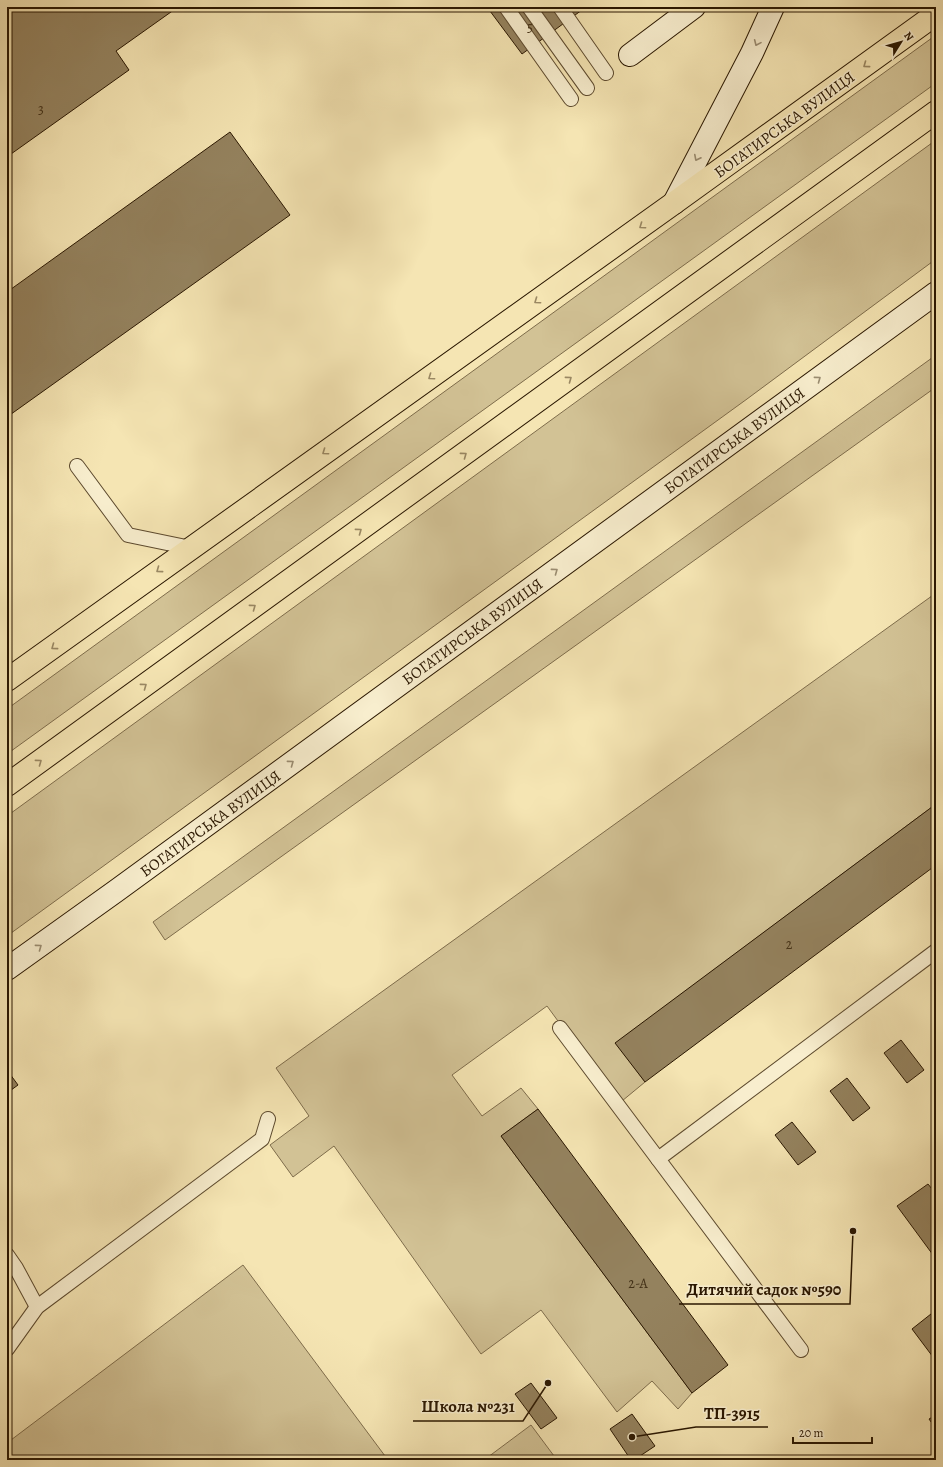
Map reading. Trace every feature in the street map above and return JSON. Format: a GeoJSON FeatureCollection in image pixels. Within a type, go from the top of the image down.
{"type":"FeatureCollection","features":[{"type":"Feature","properties":{"kind":"main road"},"geometry":{"type":"LineString","coordinates":[[630,55],[694,7]]}},
{"type":"Feature","properties":{"kind":"main road"},"geometry":{"type":"LineString","coordinates":[[674,203],[752,53],[773,7]]}},
{"type":"Feature","properties":{"kind":"main road","name":"БОГАТИРСЬКА ВУЛИЦЯ"},"geometry":{"type":"LineString","coordinates":[[7,680],[674,203],[934,13]]}},
{"type":"Feature","properties":{"kind":"main road"},"geometry":{"type":"LineString","coordinates":[[7,785],[936,112]]}},
{"type":"Feature","properties":{"kind":"main road","name":"БОГАТИРСЬКА ВУЛИЦЯ"},"geometry":{"type":"LineString","coordinates":[[7,969],[936,293]]}},
{"type":"Feature","properties":{"kind":"lane"},"geometry":{"type":"LineString","coordinates":[[506,7],[571,99]]}},
{"type":"Feature","properties":{"kind":"lane"},"geometry":{"type":"LineString","coordinates":[[529,7],[587,88]]}},
{"type":"Feature","properties":{"kind":"lane"},"geometry":{"type":"LineString","coordinates":[[560,7],[606,73]]}},
{"type":"Feature","properties":{"kind":"lane"},"geometry":{"type":"LineString","coordinates":[[77,466],[128,535],[191,548]]}},
{"type":"Feature","properties":{"kind":"lane"},"geometry":{"type":"LineString","coordinates":[[658,1159],[936,950]]}},
{"type":"Feature","properties":{"kind":"lane"},"geometry":{"type":"LineString","coordinates":[[560,1028],[801,1350]]}},
{"type":"Feature","properties":{"kind":"lane"},"geometry":{"type":"LineString","coordinates":[[7,1349],[38,1307],[262,1139],[268,1119]]}},
{"type":"Feature","properties":{"kind":"lane"},"geometry":{"type":"LineString","coordinates":[[7,1256],[16,1268],[38,1307]]}},
{"type":"Feature","properties":{"kind":"shaded area"},"geometry":{"type":"Polygon","coordinates":[[[936,35],[936,83],[7,754],[7,709],[936,35]]]}},
{"type":"Feature","properties":{"kind":"shaded area"},"geometry":{"type":"Polygon","coordinates":[[[936,140],[936,259],[747,399],[7,936],[7,816],[936,140]]]}},
{"type":"Feature","properties":{"kind":"shaded area"},"geometry":{"type":"Polygon","coordinates":[[[936,355],[936,387],[165,940],[153,922],[936,355]]]}},
{"type":"Feature","properties":{"kind":"shaded area"},"geometry":{"type":"Polygon","coordinates":[[[936,593],[936,804],[616,1043],[645,1082],[622,1101],[577,1047],[547,1006],[452,1075],[482,1116],[521,1088],[538,1109],[501,1136],[692,1393],[678,1409],[652,1381],[617,1412],[541,1310],[481,1354],[334,1146],[293,1177],[270,1145],[309,1116],[276,1068],[936,593]]]}},
{"type":"Feature","properties":{"kind":"shaded area"},"geometry":{"type":"Polygon","coordinates":[[[243,1265],[388,1460],[7,1460],[7,1443],[243,1265]]]}},
{"type":"Feature","properties":{"kind":"shaded area"},"geometry":{"type":"Polygon","coordinates":[[[531,1425],[557,1460],[484,1460],[531,1425]]]}},
{"type":"Feature","properties":{"kind":"building"},"geometry":{"type":"Polygon","coordinates":[[[7,7],[178,7],[116,51],[129,70],[11,154],[7,148],[7,7]]]}},
{"type":"Feature","properties":{"kind":"building"},"geometry":{"type":"Polygon","coordinates":[[[487,7],[586,7],[522,54],[487,7]]]}},
{"type":"Feature","properties":{"kind":"building"},"geometry":{"type":"Polygon","coordinates":[[[230,132],[290,215],[7,417],[7,292],[230,132]]]}},
{"type":"Feature","properties":{"kind":"building"},"geometry":{"type":"Polygon","coordinates":[[[936,804],[936,865],[645,1082],[615,1043],[936,804]]]}},
{"type":"Feature","properties":{"kind":"building"},"geometry":{"type":"Polygon","coordinates":[[[901,1040],[924,1070],[907,1083],[884,1053],[901,1040]]]}},
{"type":"Feature","properties":{"kind":"building"},"geometry":{"type":"Polygon","coordinates":[[[7,1070],[18,1085],[7,1093],[7,1070]]]}},
{"type":"Feature","properties":{"kind":"building"},"geometry":{"type":"Polygon","coordinates":[[[847,1078],[870,1108],[853,1121],[830,1091],[847,1078]]]}},
{"type":"Feature","properties":{"kind":"building"},"geometry":{"type":"Polygon","coordinates":[[[538,1109],[728,1365],[692,1393],[501,1136],[538,1109]]]}},
{"type":"Feature","properties":{"kind":"building"},"geometry":{"type":"Polygon","coordinates":[[[792,1122],[816,1152],[798,1165],[775,1135],[792,1122]]]}},
{"type":"Feature","properties":{"kind":"building"},"geometry":{"type":"Polygon","coordinates":[[[928,1184],[936,1194],[936,1259],[897,1206],[928,1184]]]}},
{"type":"Feature","properties":{"kind":"building"},"geometry":{"type":"Polygon","coordinates":[[[936,1310],[936,1355],[933,1357],[912,1329],[936,1310]]]}},
{"type":"Feature","properties":{"kind":"building"},"geometry":{"type":"Polygon","coordinates":[[[531,1383],[557,1418],[541,1429],[515,1394],[531,1383]]]}},
{"type":"Feature","properties":{"kind":"building"},"geometry":{"type":"Polygon","coordinates":[[[632,1414],[655,1446],[634,1460],[631,1460],[610,1429],[632,1414]]]}},
{"type":"Feature","properties":{"kind":"building"},"geometry":{"type":"Polygon","coordinates":[[[936,1415],[936,1429],[929,1419],[936,1415]]]}},
{"type":"Feature","properties":{"kind":"place","name":"Дитячий садок №590"},"geometry":{"type":"Point","coordinates":[853,1231]}},
{"type":"Feature","properties":{"kind":"place","name":"Школа №231"},"geometry":{"type":"Point","coordinates":[548,1383]}},
{"type":"Feature","properties":{"kind":"place","name":"ТП-3915"},"geometry":{"type":"Point","coordinates":[632,1437]}}]}
